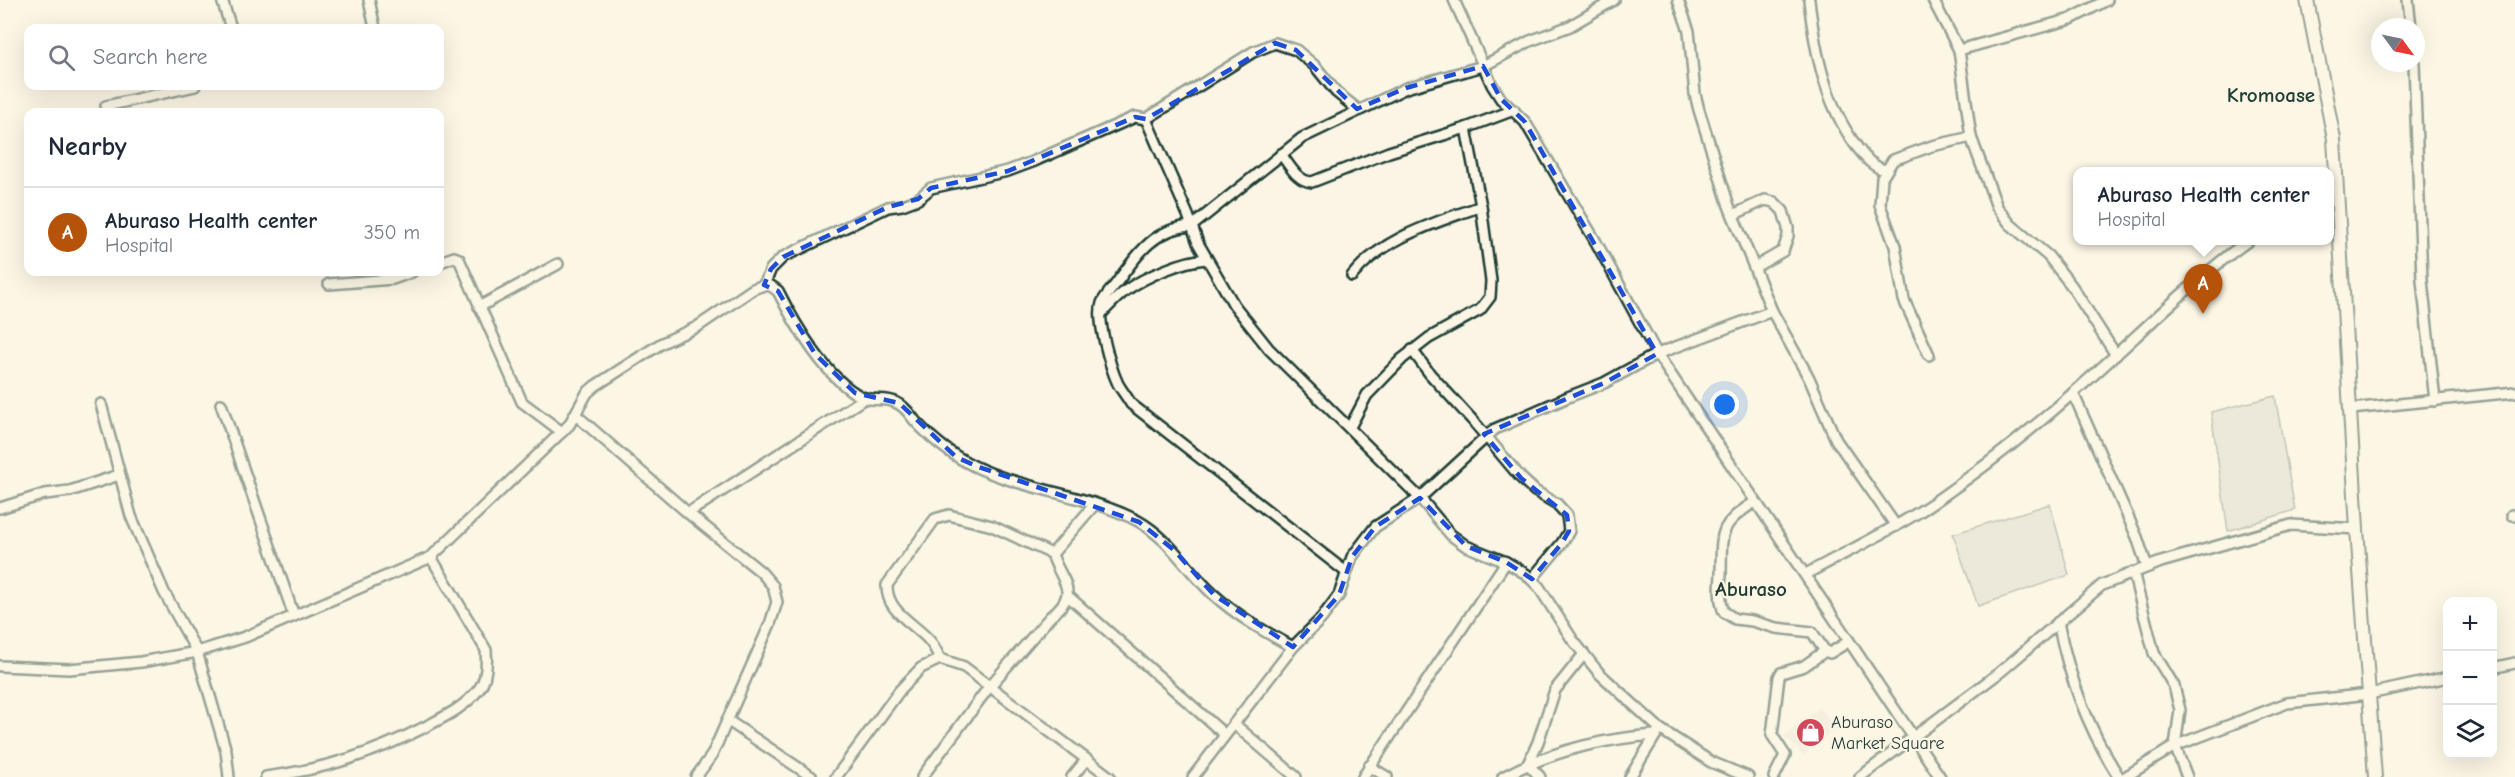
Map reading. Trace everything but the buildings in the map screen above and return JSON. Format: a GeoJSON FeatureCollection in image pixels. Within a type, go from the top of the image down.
{"type":"FeatureCollection","features":[{"type":"Feature","properties":{"kind":"street"},"geometry":{"type":"LineString","coordinates":[[222,0],[230,24]]}},
{"type":"Feature","properties":{"kind":"street"},"geometry":{"type":"LineString","coordinates":[[369,0],[374,24]]}},
{"type":"Feature","properties":{"kind":"street"},"geometry":{"type":"LineString","coordinates":[[1454,0],[1483,66],[1501,99],[1525,122],[1596,242],[1656,354],[1806,574],[1848,642],[1940,777]]}},
{"type":"Feature","properties":{"kind":"street"},"geometry":{"type":"LineString","coordinates":[[1346,572],[1131,404],[1118,384],[1110,361],[1101,314],[1102,303],[1144,246],[1161,233],[1179,227],[1192,226],[1302,138],[1357,109],[1406,88],[1483,66],[1530,41],[1570,26],[1614,0]]}},
{"type":"Feature","properties":{"kind":"street"},"geometry":{"type":"LineString","coordinates":[[1678,0],[1689,31],[1695,94],[1699,110],[1733,215],[1772,311],[1809,378],[1836,440],[1896,526]]}},
{"type":"Feature","properties":{"kind":"street"},"geometry":{"type":"LineString","coordinates":[[1809,0],[1818,60],[1830,100],[1842,124],[1869,162],[1884,170]]}},
{"type":"Feature","properties":{"kind":"street"},"geometry":{"type":"LineString","coordinates":[[1933,0],[1959,50],[1971,137],[1997,207],[2010,224],[2048,256],[2071,285],[2116,355]]}},
{"type":"Feature","properties":{"kind":"street"},"geometry":{"type":"LineString","coordinates":[[1959,50],[2071,19],[2107,0]]}},
{"type":"Feature","properties":{"kind":"street"},"geometry":{"type":"LineString","coordinates":[[2307,0],[2334,139],[2334,167]]}},
{"type":"Feature","properties":{"kind":"street"},"geometry":{"type":"LineString","coordinates":[[2408,0],[2410,18]]}},
{"type":"Feature","properties":{"kind":"street"},"geometry":{"type":"LineString","coordinates":[[764,285],[771,269],[783,257],[888,207],[918,199],[931,188],[1008,171],[1135,117],[1146,120],[1253,52],[1275,43],[1296,50],[1315,66],[1336,92],[1357,109]]}},
{"type":"Feature","properties":{"kind":"street"},"geometry":{"type":"LineString","coordinates":[[2414,72],[2422,280],[2434,401]]}},
{"type":"Feature","properties":{"kind":"street"},"geometry":{"type":"LineString","coordinates":[[106,105],[176,90]]}},
{"type":"Feature","properties":{"kind":"street"},"geometry":{"type":"LineString","coordinates":[[1281,154],[1296,174],[1304,181],[1312,182],[1389,152],[1514,110]]}},
{"type":"Feature","properties":{"kind":"street"},"geometry":{"type":"LineString","coordinates":[[1146,120],[1207,259],[1251,329],[1420,498],[1451,535],[1466,546],[1506,562],[1532,579],[1599,673],[1657,732],[1711,762],[1748,777]]}},
{"type":"Feature","properties":{"kind":"street"},"geometry":{"type":"LineString","coordinates":[[1350,427],[1367,395],[1412,350],[1480,310],[1490,297],[1491,281],[1481,206],[1466,128]]}},
{"type":"Feature","properties":{"kind":"street"},"geometry":{"type":"LineString","coordinates":[[1929,354],[1904,300],[1895,246],[1880,205],[1880,189],[1884,170],[1893,160],[1971,137]]}},
{"type":"Feature","properties":{"kind":"street"},"geometry":{"type":"LineString","coordinates":[[1733,215],[1765,200],[1774,202],[1783,211],[1788,236],[1783,251],[1755,267]]}},
{"type":"Feature","properties":{"kind":"street"},"geometry":{"type":"LineString","coordinates":[[1352,276],[1364,261],[1396,240],[1481,206]]}},
{"type":"Feature","properties":{"kind":"street"},"geometry":{"type":"LineString","coordinates":[[2334,224],[2351,409],[2357,529],[2375,777]]}},
{"type":"Feature","properties":{"kind":"street"},"geometry":{"type":"LineString","coordinates":[[1806,574],[1896,526],[1982,467],[2073,393],[2198,281],[2243,245]]}},
{"type":"Feature","properties":{"kind":"street"},"geometry":{"type":"LineString","coordinates":[[444,261],[454,257],[459,259],[522,402],[562,432]]}},
{"type":"Feature","properties":{"kind":"street"},"geometry":{"type":"LineString","coordinates":[[1101,314],[1126,291],[1145,280],[1194,260],[1207,259]]}},
{"type":"Feature","properties":{"kind":"street"},"geometry":{"type":"LineString","coordinates":[[479,308],[558,264]]}},
{"type":"Feature","properties":{"kind":"street"},"geometry":{"type":"LineString","coordinates":[[328,284],[393,279],[401,276]]}},
{"type":"Feature","properties":{"kind":"street"},"geometry":{"type":"LineString","coordinates":[[0,666],[69,669],[141,662],[198,652],[245,637],[431,557],[562,432],[576,416],[587,393],[595,386],[662,343],[697,327],[744,294],[764,285],[771,286],[778,291],[814,354],[824,366],[855,393],[865,398],[889,399],[899,403],[917,423],[956,457],[1008,480],[1095,504],[1139,522],[1174,550],[1214,595],[1259,629],[1293,647]]}},
{"type":"Feature","properties":{"kind":"street"},"geometry":{"type":"LineString","coordinates":[[1192,777],[1293,647],[1321,619],[1339,595],[1352,557],[1375,527],[1420,498],[1495,429],[1604,383],[1656,354],[1772,311]]}},
{"type":"Feature","properties":{"kind":"street"},"geometry":{"type":"LineString","coordinates":[[1412,350],[1430,374],[1521,478],[1535,491],[1557,504],[1567,515],[1569,531],[1532,579]]}},
{"type":"Feature","properties":{"kind":"street"},"geometry":{"type":"LineString","coordinates":[[2351,409],[2515,392]]}},
{"type":"Feature","properties":{"kind":"street"},"geometry":{"type":"LineString","coordinates":[[2073,393],[2137,537],[2147,567]]}},
{"type":"Feature","properties":{"kind":"street"},"geometry":{"type":"LineString","coordinates":[[688,513],[865,398]]}},
{"type":"Feature","properties":{"kind":"street"},"geometry":{"type":"LineString","coordinates":[[101,404],[131,516],[164,592],[198,652],[226,751],[229,777]]}},
{"type":"Feature","properties":{"kind":"street"},"geometry":{"type":"LineString","coordinates":[[221,404],[294,616]]}},
{"type":"Feature","properties":{"kind":"street"},"geometry":{"type":"LineString","coordinates":[[576,416],[688,513],[761,572],[773,586],[777,602],[712,755],[696,777]]}},
{"type":"Feature","properties":{"kind":"street"},"geometry":{"type":"LineString","coordinates":[[0,508],[45,494],[70,491],[119,475]]}},
{"type":"Feature","properties":{"kind":"street"},"geometry":{"type":"LineString","coordinates":[[1755,502],[1731,518],[1722,537],[1720,547],[1722,608],[1734,619],[1752,621],[1776,628],[1812,632],[1825,651],[1830,653],[1848,642]]}},
{"type":"Feature","properties":{"kind":"street"},"geometry":{"type":"LineString","coordinates":[[1052,554],[1095,504]]}},
{"type":"Feature","properties":{"kind":"street"},"geometry":{"type":"LineString","coordinates":[[922,777],[989,687],[1050,617],[1061,608],[1068,596],[1068,586],[1052,554],[992,526],[949,515],[935,519],[887,585],[887,596],[892,606],[930,640],[940,659],[964,668],[989,687],[1086,760],[1110,777]]}},
{"type":"Feature","properties":{"kind":"street"},"geometry":{"type":"LineString","coordinates":[[1860,777],[1999,673],[2102,585],[2147,567],[2291,525],[2357,529]]}},
{"type":"Feature","properties":{"kind":"street"},"geometry":{"type":"LineString","coordinates":[[266,777],[329,766],[387,747],[456,711],[481,688],[487,667],[486,650],[431,557]]}},
{"type":"Feature","properties":{"kind":"street"},"geometry":{"type":"LineString","coordinates":[[1363,777],[1506,562]]}},
{"type":"Feature","properties":{"kind":"street"},"geometry":{"type":"LineString","coordinates":[[2133,572],[2154,653],[2174,686],[2180,710],[2175,746],[2187,777]]}},
{"type":"Feature","properties":{"kind":"street"},"geometry":{"type":"LineString","coordinates":[[1068,596],[1224,734]]}},
{"type":"Feature","properties":{"kind":"street"},"geometry":{"type":"LineString","coordinates":[[2058,622],[2066,662],[2081,704],[2107,758],[2119,777]]}},
{"type":"Feature","properties":{"kind":"street"},"geometry":{"type":"LineString","coordinates":[[1774,777],[1785,755],[1772,735],[1779,677],[1781,673],[1804,666],[1825,651]]}},
{"type":"Feature","properties":{"kind":"street"},"geometry":{"type":"LineString","coordinates":[[1528,764],[1538,742],[1555,690],[1584,654]]}},
{"type":"Feature","properties":{"kind":"street"},"geometry":{"type":"LineString","coordinates":[[836,777],[900,690],[921,668],[940,659]]}},
{"type":"Feature","properties":{"kind":"street"},"geometry":{"type":"LineString","coordinates":[[2497,667],[2515,663]]}},
{"type":"Feature","properties":{"kind":"street"},"geometry":{"type":"LineString","coordinates":[[2124,777],[2175,746],[2287,703],[2369,693],[2443,678]]}},
{"type":"Feature","properties":{"kind":"street"},"geometry":{"type":"LineString","coordinates":[[727,720],[812,777]]}},
{"type":"Feature","properties":{"kind":"street"},"geometry":{"type":"LineString","coordinates":[[1234,724],[1296,777]]}},
{"type":"Feature","properties":{"kind":"street"},"geometry":{"type":"LineString","coordinates":[[1503,777],[1568,748],[1657,732]]}},
{"type":"Feature","properties":{"kind":"street"},"geometry":{"type":"LineString","coordinates":[[1630,777],[1657,732]]}},
{"type":"Feature","properties":{"kind":"street"},"geometry":{"type":"LineString","coordinates":[[1072,777],[1086,760]]}},
{"type":"Feature","properties":{"kind":"street"},"geometry":{"type":"LineString","coordinates":[[1528,764],[1540,777]]}},
{"type":"Feature","properties":{"kind":"street"},"geometry":{"type":"LineString","coordinates":[[1369,766],[1387,777]]}},
{"type":"Feature","properties":{"kind":"highlighted area"},"geometry":{"type":"Polygon","coordinates":[[[1275,43],[1296,50],[1357,109],[1406,88],[1483,66],[1501,99],[1525,122],[1657,354],[1604,383],[1484,434],[1521,478],[1567,515],[1569,531],[1532,579],[1506,562],[1466,546],[1420,498],[1375,527],[1352,557],[1339,595],[1293,647],[1214,595],[1174,550],[1139,522],[956,457],[899,403],[855,393],[815,354],[778,291],[764,285],[771,269],[783,257],[888,207],[918,199],[931,188],[1008,171],[1135,117],[1146,119],[1275,43]]]}},
{"type":"Feature","properties":{"kind":"shaded area"},"geometry":{"type":"Polygon","coordinates":[[[2275,396],[2295,510],[2228,531],[2211,412],[2275,396]]]}},
{"type":"Feature","properties":{"kind":"shaded area"},"geometry":{"type":"Polygon","coordinates":[[[2050,504],[2069,575],[1978,606],[1953,534],[2050,504]]]}},
{"type":"Feature","properties":{"kind":"shaded area","name":"Aburaso Market Square"},"geometry":{"type":"Polygon","coordinates":[[[1819,708],[1836,728],[1803,755],[1784,736],[1819,708]]]}},
{"type":"Feature","properties":{"kind":"place","name":"Aburaso Health center"},"geometry":{"type":"Point","coordinates":[2203,314]}},
{"type":"Feature","properties":{"kind":"place","name":"Aburaso Market Square"},"geometry":{"type":"Point","coordinates":[1810,732]}},
{"type":"Feature","properties":{"kind":"district","name":"Kromoase"},"geometry":{"type":"Point","coordinates":[2271,95]}},
{"type":"Feature","properties":{"kind":"district","name":"Aburaso"},"geometry":{"type":"Point","coordinates":[1751,589]}}]}
